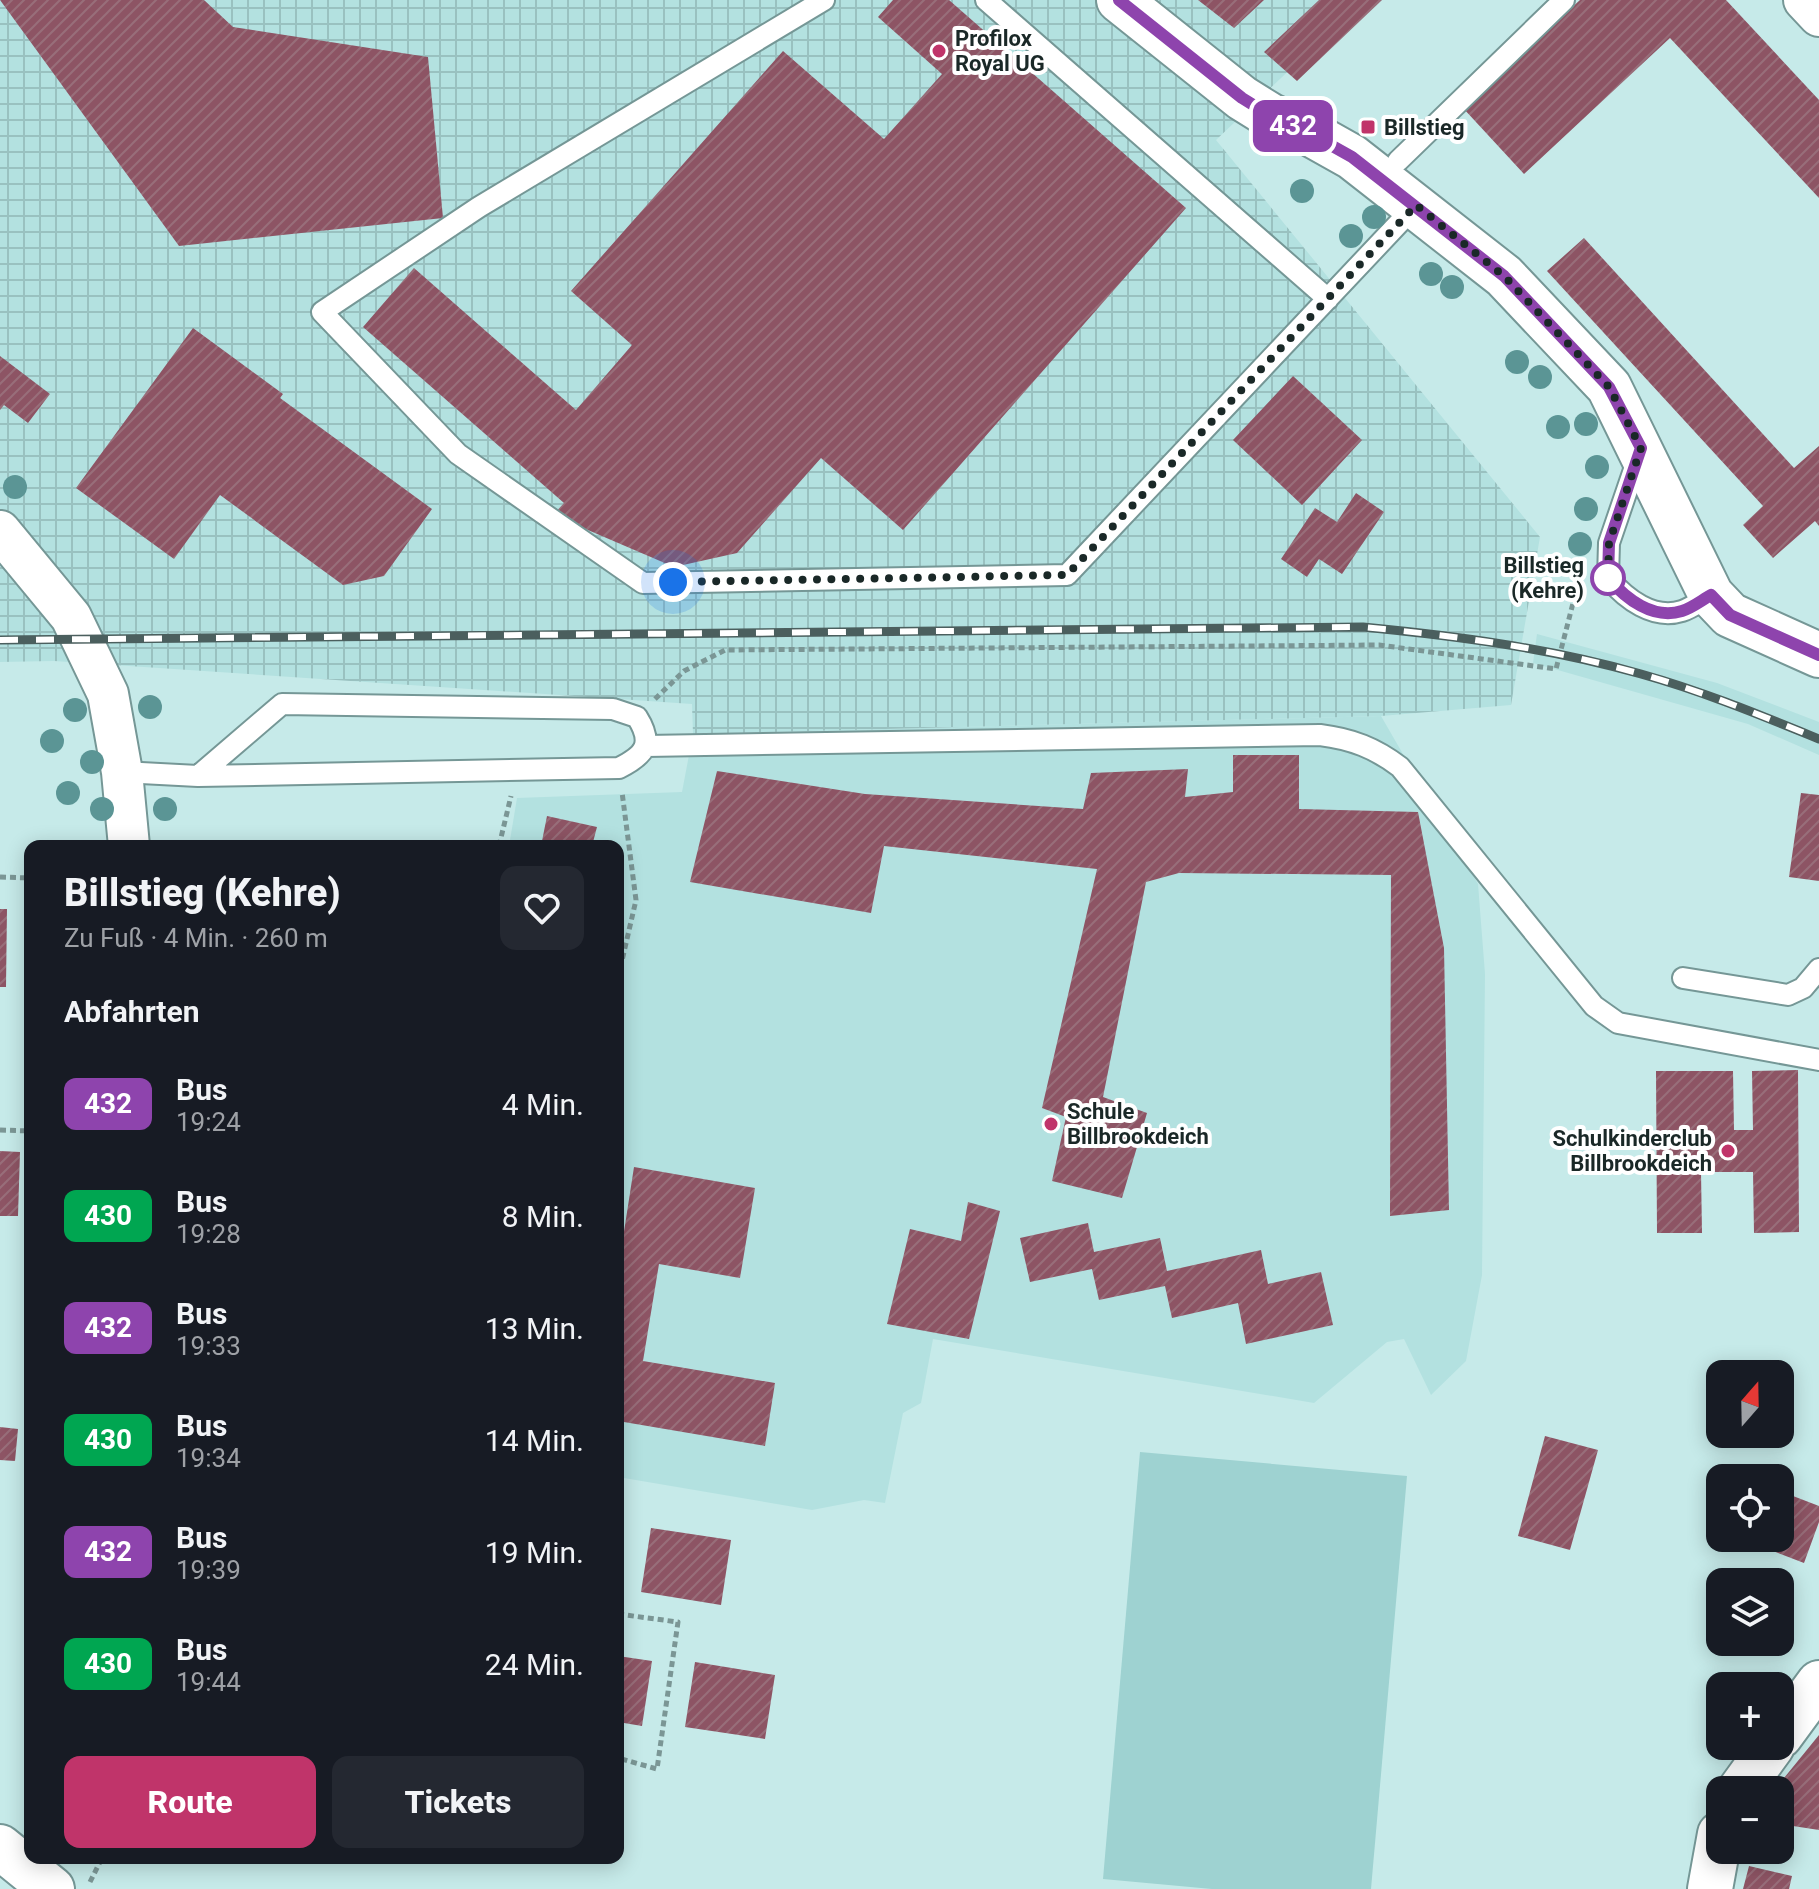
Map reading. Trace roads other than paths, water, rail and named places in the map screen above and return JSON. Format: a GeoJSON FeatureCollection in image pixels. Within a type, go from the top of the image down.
{"type":"FeatureCollection","features":[{"type":"Feature","properties":{"kind":"street"},"geometry":{"type":"LineString","coordinates":[[1119,0],[1242,98],[1352,157],[1504,276],[1609,387],[1711,595],[1730,615],[1819,655]]}},
{"type":"Feature","properties":{"kind":"street"},"geometry":{"type":"LineString","coordinates":[[1804,0],[1819,16]]}},
{"type":"Feature","properties":{"kind":"street"},"geometry":{"type":"LineString","coordinates":[[0,531],[71,617],[108,694],[122,772],[128,840]]}},
{"type":"Feature","properties":{"kind":"street"},"geometry":{"type":"LineString","coordinates":[[1794,1717],[1818,1685]]}},
{"type":"Feature","properties":{"kind":"street"},"geometry":{"type":"LineString","coordinates":[[0,1847],[24,1860]]}},
{"type":"Feature","properties":{"kind":"street"},"geometry":{"type":"LineString","coordinates":[[32,1864],[71,1885]]}},
{"type":"Feature","properties":{"kind":"street"},"geometry":{"type":"LineString","coordinates":[[1710,1889],[1715,1864]]}},
{"type":"Feature","properties":{"kind":"lane"},"geometry":{"type":"LineString","coordinates":[[824,0],[479,207],[322,312],[458,454],[643,583],[1067,575],[1416,205]]}},
{"type":"Feature","properties":{"kind":"lane"},"geometry":{"type":"LineString","coordinates":[[986,0],[1328,299]]}},
{"type":"Feature","properties":{"kind":"lane"},"geometry":{"type":"LineString","coordinates":[[1398,161],[1564,0]]}},
{"type":"Feature","properties":{"kind":"lane"},"geometry":{"type":"LineString","coordinates":[[1641,448],[1609,543],[1608,578],[1641,607],[1655,610],[1681,611],[1711,595]]}},
{"type":"Feature","properties":{"kind":"lane"},"geometry":{"type":"LineString","coordinates":[[122,772],[198,776],[619,768],[639,758],[646,746],[645,729],[637,717],[613,709],[282,704],[198,776]]}},
{"type":"Feature","properties":{"kind":"lane"},"geometry":{"type":"LineString","coordinates":[[646,746],[1320,735],[1349,738],[1378,750],[1400,767],[1594,1006],[1618,1023],[1819,1060]]}},
{"type":"Feature","properties":{"kind":"lane"},"geometry":{"type":"LineString","coordinates":[[1683,978],[1788,995],[1803,988],[1819,969]]}},
{"type":"Feature","properties":{"kind":"railway"},"geometry":{"type":"LineString","coordinates":[[0,640],[1363,627],[1503,644],[1607,665],[1709,696],[1819,739]]}},
{"type":"Feature","properties":{"kind":"place","name":"Profilox Royal UG"},"geometry":{"type":"Point","coordinates":[939,51]}},
{"type":"Feature","properties":{"kind":"place","name":"Billstieg"},"geometry":{"type":"Point","coordinates":[1368,127]}},
{"type":"Feature","properties":{"kind":"place","name":"Billstieg (Kehre)"},"geometry":{"type":"Point","coordinates":[1608,578]}},
{"type":"Feature","properties":{"kind":"place","name":"Schule Billbrookdeich"},"geometry":{"type":"Point","coordinates":[1051,1124]}},
{"type":"Feature","properties":{"kind":"place","name":"Schulkinderclub Billbrookdeich"},"geometry":{"type":"Point","coordinates":[1728,1151]}}]}
